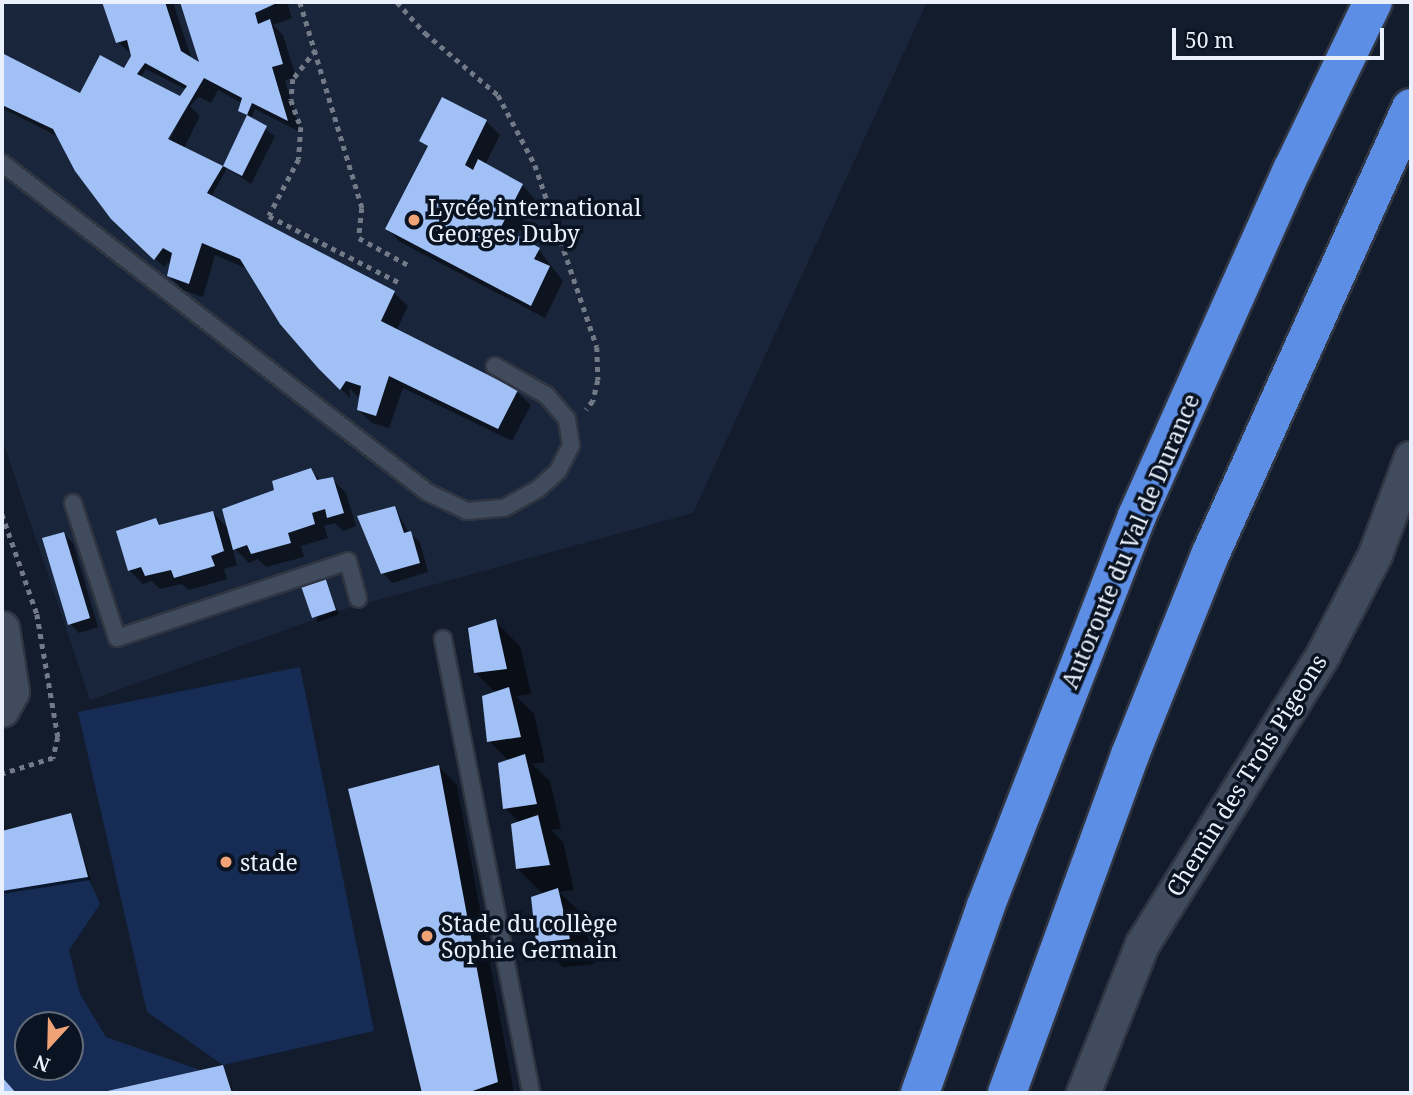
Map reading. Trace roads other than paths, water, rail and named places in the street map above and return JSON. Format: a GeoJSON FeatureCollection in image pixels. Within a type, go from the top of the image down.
{"type":"FeatureCollection","features":[{"type":"Feature","properties":{"kind":"highway","name":"Autoroute du Val de Durance"},"geometry":{"type":"LineString","coordinates":[[920,1093],[1028,796],[1137,516],[1292,170],[1373,2]]}},
{"type":"Feature","properties":{"kind":"highway"},"geometry":{"type":"LineString","coordinates":[[1007,1093],[1130,755],[1210,555],[1411,108]]}},
{"type":"Feature","properties":{"kind":"street","name":"Chemin des Trois Pigeons"},"geometry":{"type":"LineString","coordinates":[[1083,1093],[1142,944],[1323,654],[1375,554],[1411,457]]}},
{"type":"Feature","properties":{"kind":"street"},"geometry":{"type":"LineString","coordinates":[[2,628],[12,691],[2,710]]}},
{"type":"Feature","properties":{"kind":"lane"},"geometry":{"type":"LineString","coordinates":[[2,163],[427,492],[467,511],[504,508],[538,489],[558,471],[570,445],[567,419],[546,394],[495,366]]}},
{"type":"Feature","properties":{"kind":"lane"},"geometry":{"type":"LineString","coordinates":[[73,503],[117,638],[348,561],[358,599]]}},
{"type":"Feature","properties":{"kind":"lane"},"geometry":{"type":"LineString","coordinates":[[443,639],[531,1093]]}},
{"type":"Feature","properties":{"kind":"place","name":"Lycée international Georges Duby"},"geometry":{"type":"Point","coordinates":[414,220]}},
{"type":"Feature","properties":{"kind":"place","name":"stade"},"geometry":{"type":"Point","coordinates":[226,862]}},
{"type":"Feature","properties":{"kind":"place","name":"Stade du collège Sophie Germain"},"geometry":{"type":"Point","coordinates":[427,936]}}]}
